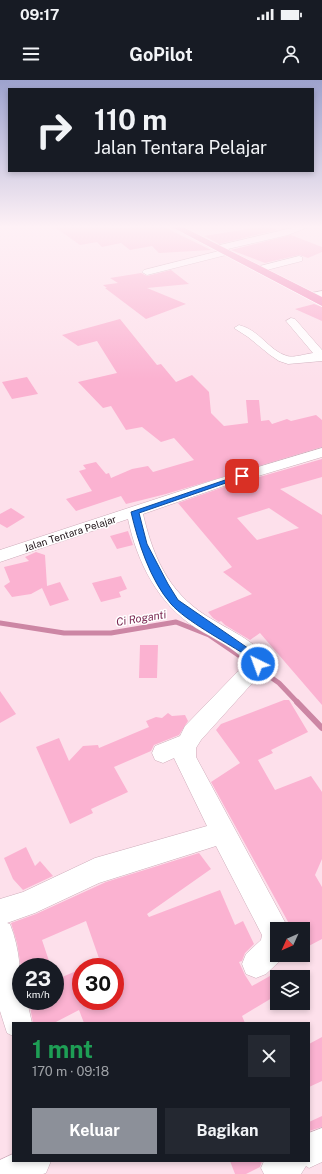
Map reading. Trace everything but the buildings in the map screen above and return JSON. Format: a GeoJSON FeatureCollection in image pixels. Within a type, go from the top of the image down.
{"type":"FeatureCollection","features":[{"type":"Feature","properties":{"kind":"highway"},"geometry":{"type":"LineString","coordinates":[[275,277],[322,302]]}},
{"type":"Feature","properties":{"kind":"street"},"geometry":{"type":"LineString","coordinates":[[311,296],[322,294]]}},
{"type":"Feature","properties":{"kind":"street"},"geometry":{"type":"LineString","coordinates":[[291,321],[322,357]]}},
{"type":"Feature","properties":{"kind":"street"},"geometry":{"type":"LineString","coordinates":[[240,328],[253,335],[274,354],[283,359],[288,360],[322,357]]}},
{"type":"Feature","properties":{"kind":"street","name":"Jalan Tentara Pelajar"},"geometry":{"type":"LineString","coordinates":[[0,556],[216,484],[322,452]]}},
{"type":"Feature","properties":{"kind":"street"},"geometry":{"type":"LineString","coordinates":[[135,512],[143,544],[164,585],[175,602],[201,621],[248,651],[255,658],[254,668],[216,707],[187,743],[184,752],[185,757],[222,832],[276,934],[273,948],[256,964]]}},
{"type":"Feature","properties":{"kind":"street"},"geometry":{"type":"LineString","coordinates":[[163,753],[187,743]]}},
{"type":"Feature","properties":{"kind":"street"},"geometry":{"type":"LineString","coordinates":[[0,912],[26,904],[95,871],[203,840],[222,832]]}},
{"type":"Feature","properties":{"kind":"street"},"geometry":{"type":"LineString","coordinates":[[0,934],[17,1022]]}},
{"type":"Feature","properties":{"kind":"street"},"geometry":{"type":"LineString","coordinates":[[310,1150],[322,1144]]}},
{"type":"Feature","properties":{"kind":"street"},"geometry":{"type":"LineString","coordinates":[[8,1174],[32,1162]]}},
{"type":"Feature","properties":{"kind":"waterway","name":"Ci Roganti"},"geometry":{"type":"LineString","coordinates":[[0,623],[64,633],[111,633],[176,622],[209,635],[247,661]]}},
{"type":"Feature","properties":{"kind":"waterway","name":"Ci Roganti"},"geometry":{"type":"LineString","coordinates":[[259,669],[279,683],[298,703]]}},
{"type":"Feature","properties":{"kind":"waterway","name":"Ci Roganti"},"geometry":{"type":"LineString","coordinates":[[297,702],[322,728]]}},
{"type":"Feature","properties":{"kind":"route"},"geometry":{"type":"LineString","coordinates":[[242,476],[135,512],[137,525],[143,544],[164,585],[175,602],[186,611],[248,651],[258,661],[258,664]]}}]}
